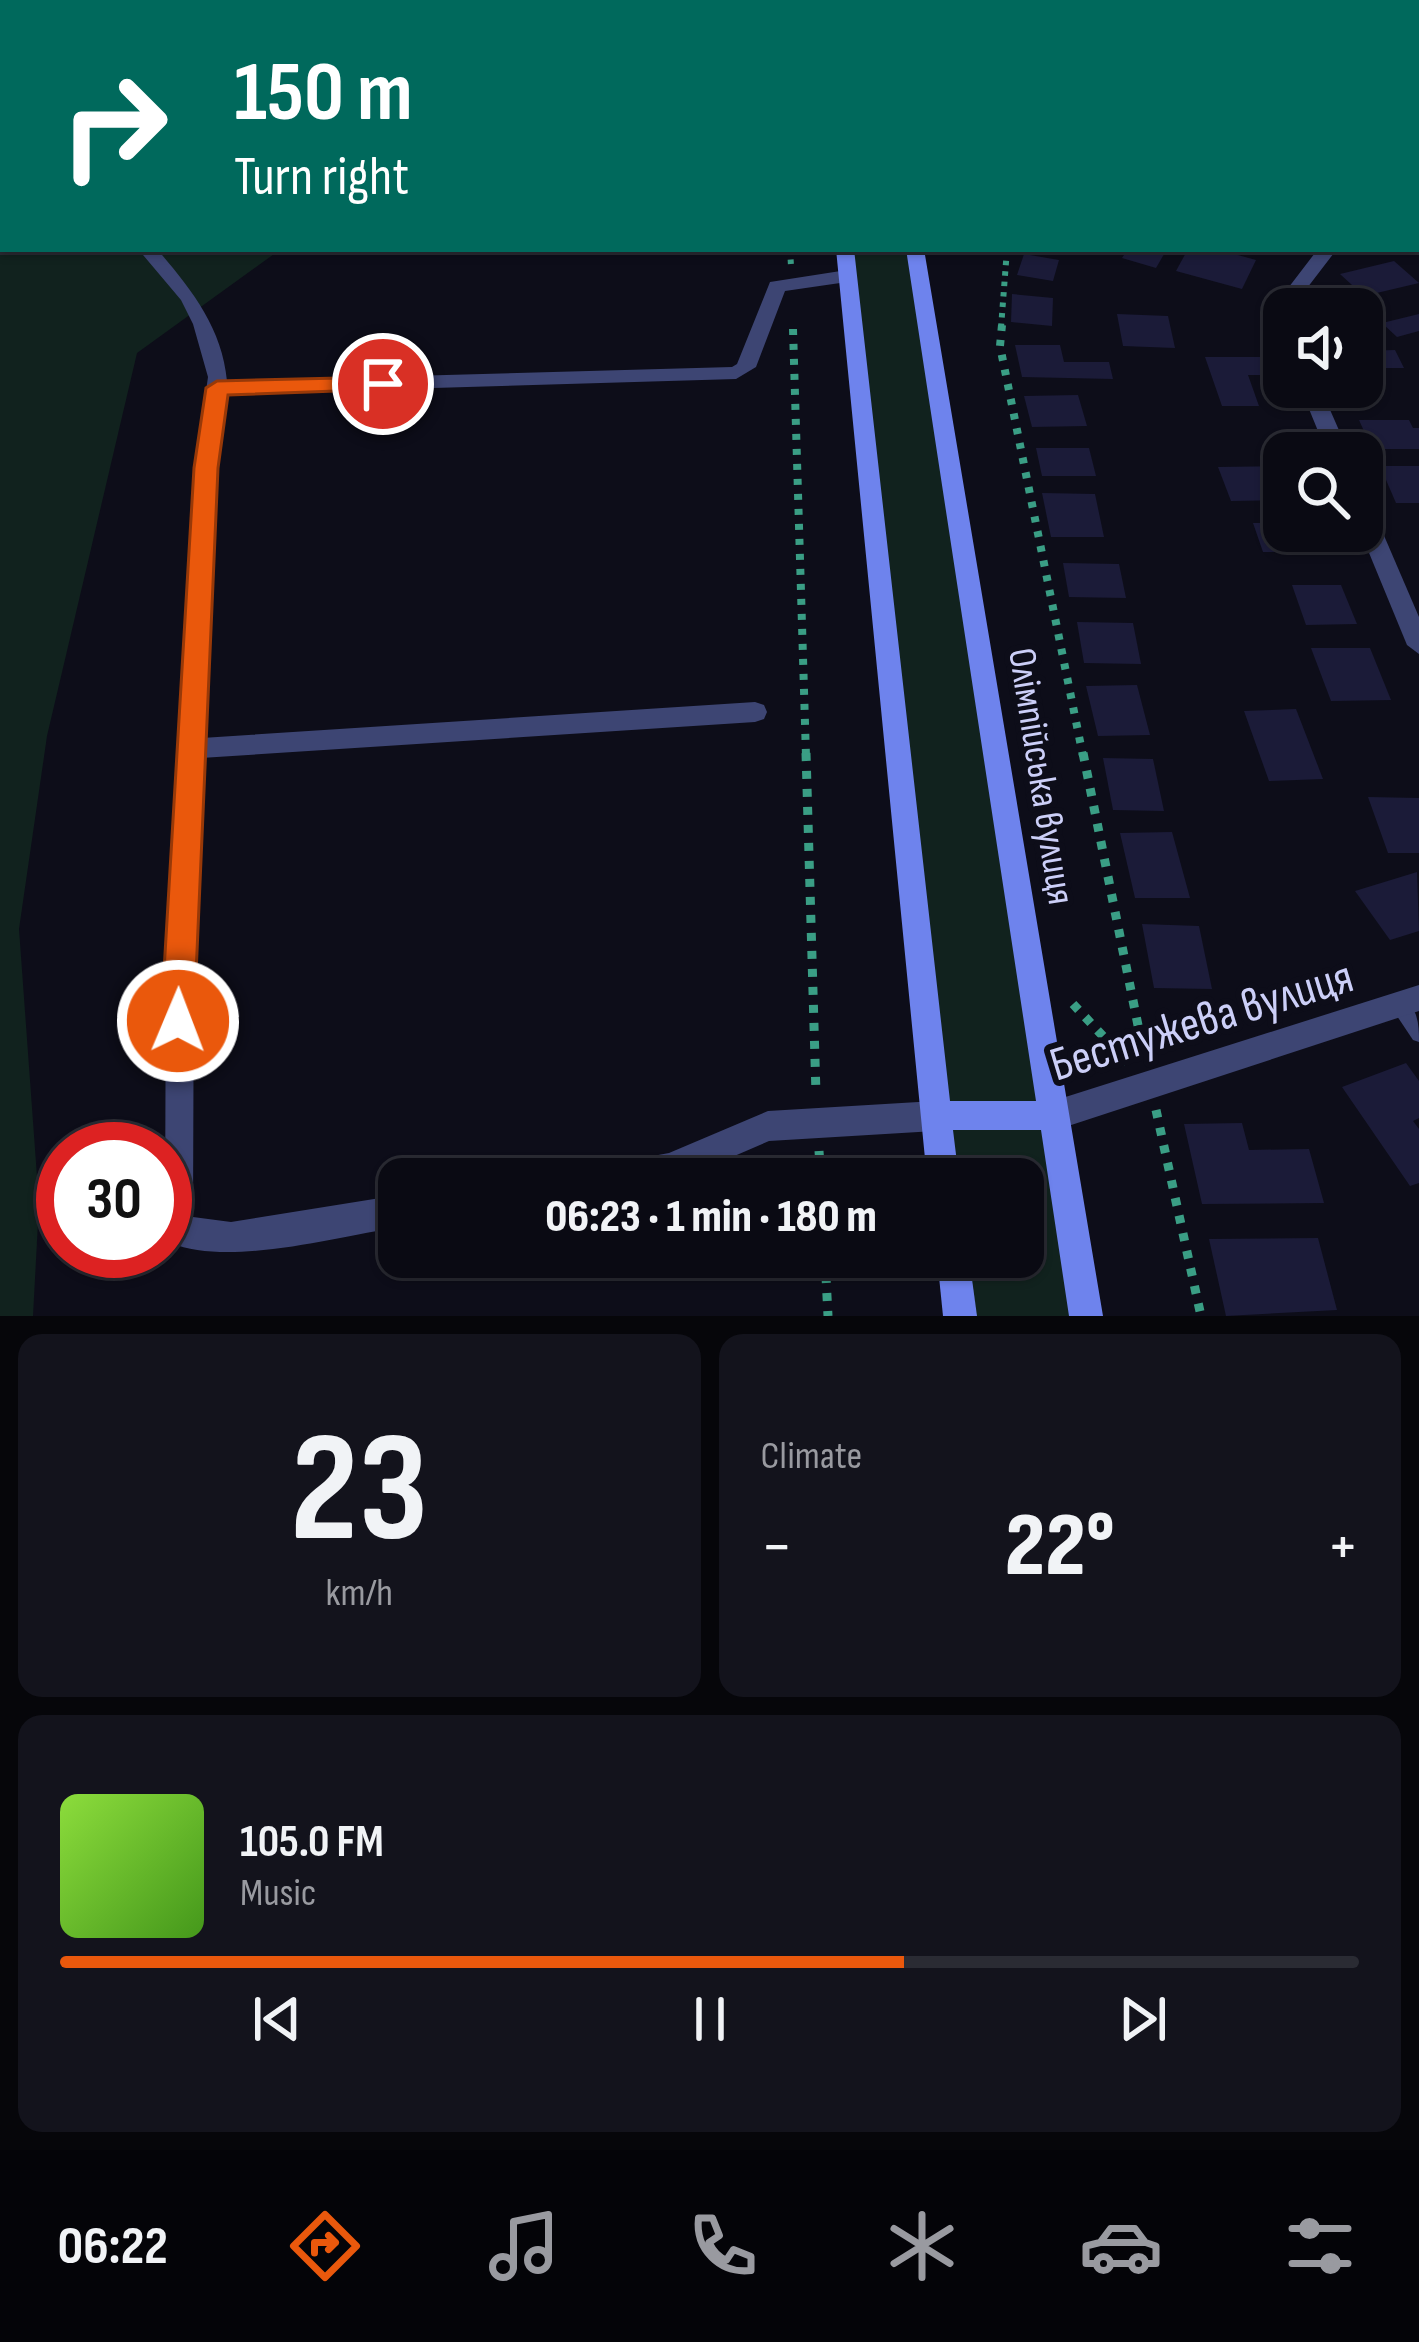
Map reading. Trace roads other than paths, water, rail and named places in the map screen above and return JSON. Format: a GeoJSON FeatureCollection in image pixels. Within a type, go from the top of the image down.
{"type":"FeatureCollection","features":[{"type":"Feature","properties":{"kind":"main road","name":"Олімпійська вулиця"},"geometry":{"type":"LineString","coordinates":[[915,252],[1086,1316]]}},
{"type":"Feature","properties":{"kind":"main road"},"geometry":{"type":"LineString","coordinates":[[846,262],[940,1158]]}},
{"type":"Feature","properties":{"kind":"main road","name":"Бестужева вулиця"},"geometry":{"type":"LineString","coordinates":[[935,1116],[1056,1115]]}},
{"type":"Feature","properties":{"kind":"main road"},"geometry":{"type":"LineString","coordinates":[[955,1278],[960,1316]]}},
{"type":"Feature","properties":{"kind":"street"},"geometry":{"type":"LineString","coordinates":[[150,252],[189,298],[203,324],[214,354],[217,388],[206,468],[189,748],[177,1220],[182,1232],[231,1238],[378,1214]]}},
{"type":"Feature","properties":{"kind":"street"},"geometry":{"type":"LineString","coordinates":[[1295,288],[1325,252]]}},
{"type":"Feature","properties":{"kind":"street"},"geometry":{"type":"LineString","coordinates":[[217,388],[736,373],[746,367],[774,290],[846,262]]}},
{"type":"Feature","properties":{"kind":"street"},"geometry":{"type":"LineString","coordinates":[[1380,552],[1419,645]]}},
{"type":"Feature","properties":{"kind":"street"},"geometry":{"type":"LineString","coordinates":[[189,748],[755,712]]}},
{"type":"Feature","properties":{"kind":"street","name":"Бестужева вулиця"},"geometry":{"type":"LineString","coordinates":[[1056,1115],[1409,1001]]}},
{"type":"Feature","properties":{"kind":"street"},"geometry":{"type":"LineString","coordinates":[[693,1158],[768,1126],[935,1116]]}},
{"type":"Feature","properties":{"kind":"lane"},"geometry":{"type":"LineString","coordinates":[[1409,1001],[1419,1034]]}}]}
